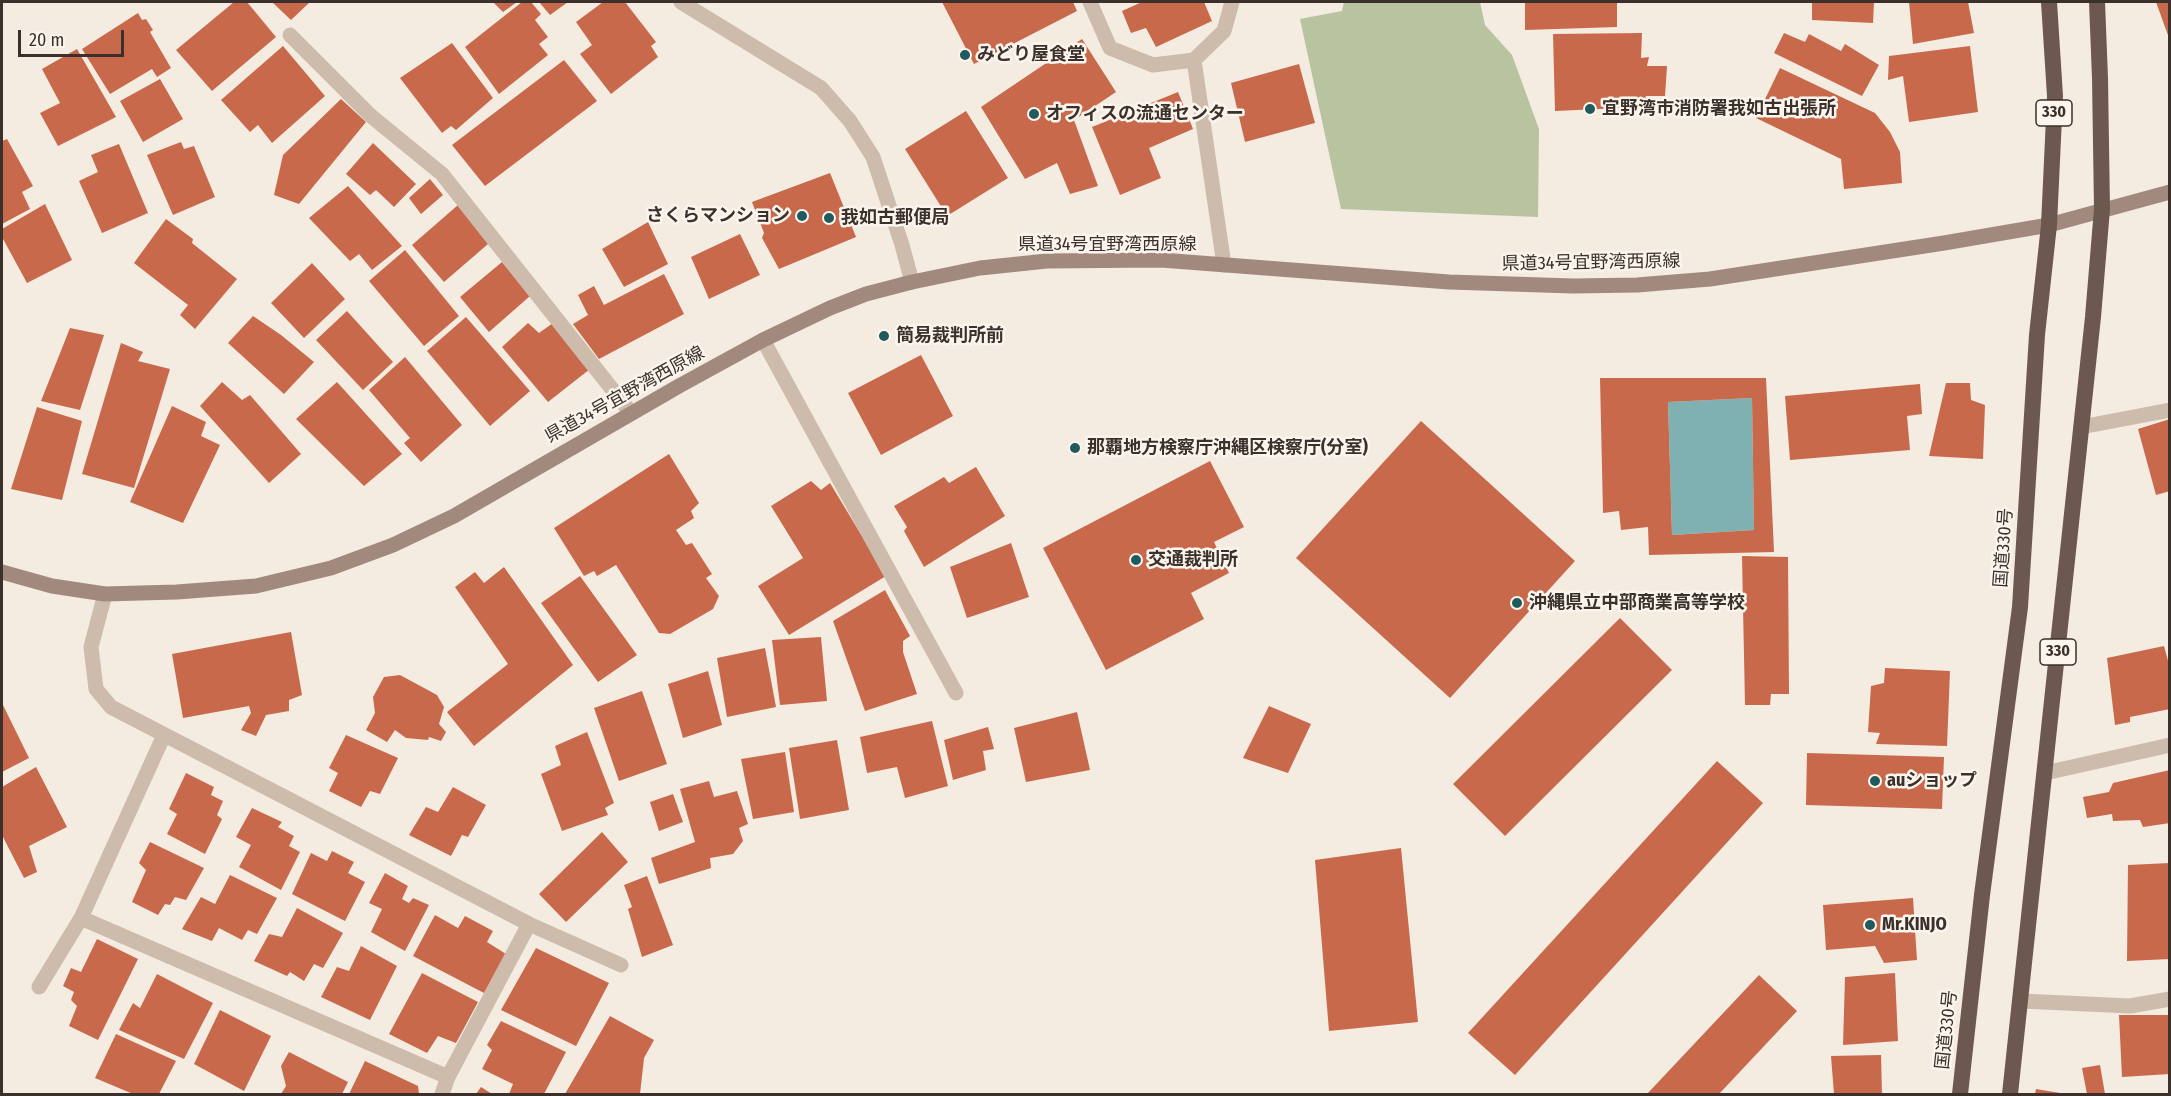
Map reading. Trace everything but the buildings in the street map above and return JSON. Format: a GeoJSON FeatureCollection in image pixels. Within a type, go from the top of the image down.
{"type":"FeatureCollection","features":[{"type":"Feature","properties":{"kind":"highway","name":"国道330号"},"geometry":{"type":"LineString","coordinates":[[1959,1095],[1983,884],[2020,607],[2037,335],[2049,225],[2055,96],[2049,2]]}},
{"type":"Feature","properties":{"kind":"highway","name":"330"},"geometry":{"type":"LineString","coordinates":[[2010,1095],[2102,209],[2097,2]]}},
{"type":"Feature","properties":{"kind":"main road","name":"県道34号宜野湾西原線"},"geometry":{"type":"LineString","coordinates":[[2,572],[52,586],[105,594],[177,592],[256,586],[331,568],[393,545],[454,516],[631,413],[763,340],[866,294],[980,268],[1047,261],[1161,260],[1449,282],[1574,286],[1637,285],[1710,279],[2049,225],[2169,192]]}},
{"type":"Feature","properties":{"kind":"street"},"geometry":{"type":"LineString","coordinates":[[681,2],[821,88],[850,121],[873,157],[912,282]]}},
{"type":"Feature","properties":{"kind":"street"},"geometry":{"type":"LineString","coordinates":[[1090,2],[1110,48],[1153,65],[1194,60],[1224,31],[1232,2]]}},
{"type":"Feature","properties":{"kind":"street"},"geometry":{"type":"LineString","coordinates":[[290,35],[371,116],[442,174],[631,413]]}},
{"type":"Feature","properties":{"kind":"street"},"geometry":{"type":"LineString","coordinates":[[1194,60],[1224,265]]}},
{"type":"Feature","properties":{"kind":"street"},"geometry":{"type":"LineString","coordinates":[[763,340],[957,693]]}},
{"type":"Feature","properties":{"kind":"street"},"geometry":{"type":"LineString","coordinates":[[2081,427],[2169,410]]}},
{"type":"Feature","properties":{"kind":"street"},"geometry":{"type":"LineString","coordinates":[[105,594],[91,647],[96,689],[111,707],[529,924],[621,965]]}},
{"type":"Feature","properties":{"kind":"street"},"geometry":{"type":"LineString","coordinates":[[39,987],[81,918],[164,735]]}},
{"type":"Feature","properties":{"kind":"street"},"geometry":{"type":"LineString","coordinates":[[2045,773],[2169,745]]}},
{"type":"Feature","properties":{"kind":"street"},"geometry":{"type":"LineString","coordinates":[[81,918],[448,1077]]}},
{"type":"Feature","properties":{"kind":"street"},"geometry":{"type":"LineString","coordinates":[[442,1095],[448,1077],[529,924]]}},
{"type":"Feature","properties":{"kind":"street"},"geometry":{"type":"LineString","coordinates":[[2021,1002],[2130,1006],[2169,999]]}},
{"type":"Feature","properties":{"kind":"green space"},"geometry":{"type":"Polygon","coordinates":[[[1344,2],[1480,2],[1485,25],[1512,55],[1539,129],[1538,217],[1341,209],[1300,19],[1342,11],[1344,2]]]}},
{"type":"Feature","properties":{"kind":"water"},"geometry":{"type":"Polygon","coordinates":[[[1752,398],[1754,530],[1672,535],[1668,402],[1752,398]]]}},
{"type":"Feature","properties":{"kind":"place","name":"みどり屋食堂"},"geometry":{"type":"Point","coordinates":[965,55]}},
{"type":"Feature","properties":{"kind":"place","name":"宜野湾市消防署我如古出張所"},"geometry":{"type":"Point","coordinates":[1590,109]}},
{"type":"Feature","properties":{"kind":"place","name":"オフィスの流通センター"},"geometry":{"type":"Point","coordinates":[1034,114]}},
{"type":"Feature","properties":{"kind":"place","name":"さくらマンション"},"geometry":{"type":"Point","coordinates":[802,216]}},
{"type":"Feature","properties":{"kind":"place","name":"我如古郵便局"},"geometry":{"type":"Point","coordinates":[829,218]}},
{"type":"Feature","properties":{"kind":"place","name":"簡易裁判所前"},"geometry":{"type":"Point","coordinates":[884,336]}},
{"type":"Feature","properties":{"kind":"place","name":"那覇地方検察庁沖縄区検察庁(分室)"},"geometry":{"type":"Point","coordinates":[1075,448]}},
{"type":"Feature","properties":{"kind":"place","name":"交通裁判所"},"geometry":{"type":"Point","coordinates":[1136,560]}},
{"type":"Feature","properties":{"kind":"place","name":"沖縄県立中部商業高等学校"},"geometry":{"type":"Point","coordinates":[1517,603]}},
{"type":"Feature","properties":{"kind":"place","name":"auショップ"},"geometry":{"type":"Point","coordinates":[1875,781]}},
{"type":"Feature","properties":{"kind":"place","name":"Mr.KINJO"},"geometry":{"type":"Point","coordinates":[1870,925]}}]}
